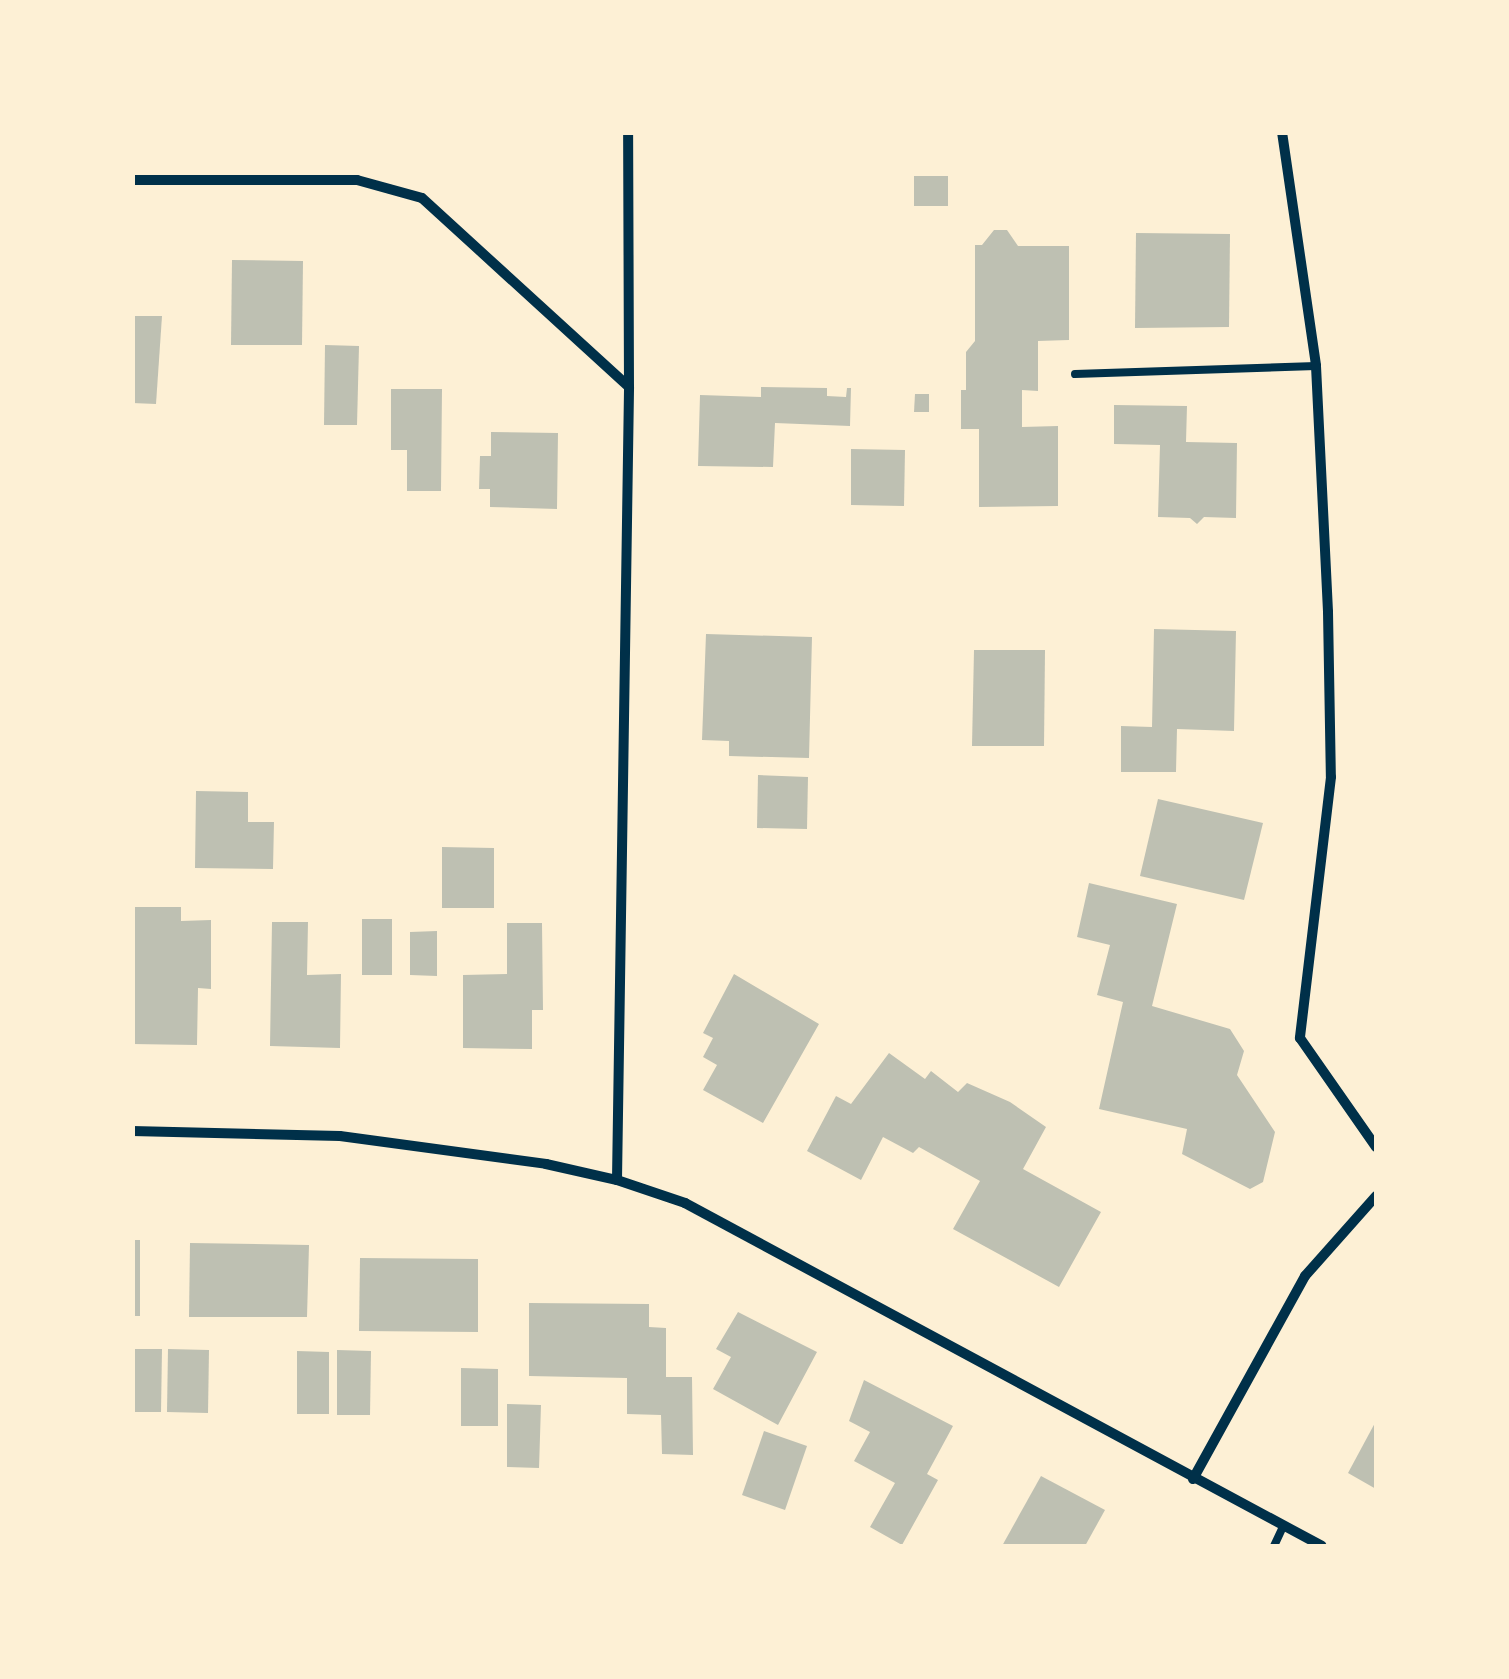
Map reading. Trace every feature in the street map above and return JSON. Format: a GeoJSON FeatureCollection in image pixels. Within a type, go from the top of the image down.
{"type":"FeatureCollection","features":[{"type":"Feature","properties":{"kind":"street"},"geometry":{"type":"LineString","coordinates":[[617,1180],[629,387],[628,132]]}},
{"type":"Feature","properties":{"kind":"street"},"geometry":{"type":"LineString","coordinates":[[1282,132],[1316,366],[1331,777],[1300,1038],[1376,1147]]}},
{"type":"Feature","properties":{"kind":"street"},"geometry":{"type":"LineString","coordinates":[[132,180],[357,180],[422,198],[629,387]]}},
{"type":"Feature","properties":{"kind":"street"},"geometry":{"type":"LineString","coordinates":[[132,1130],[340,1136],[546,1164],[617,1180],[686,1202],[1322,1546]]}},
{"type":"Feature","properties":{"kind":"street"},"geometry":{"type":"LineString","coordinates":[[1193,1479],[1306,1276],[1376,1196]]}},
{"type":"Feature","properties":{"kind":"lane"},"geometry":{"type":"LineString","coordinates":[[1075,374],[1316,366]]}},
{"type":"Feature","properties":{"kind":"lane"},"geometry":{"type":"LineString","coordinates":[[1274,1546],[1284,1525]]}},
{"type":"Feature","properties":{"kind":"building"},"geometry":{"type":"Polygon","coordinates":[[[914,176],[948,176],[948,206],[914,206],[914,176]]]}},
{"type":"Feature","properties":{"kind":"building"},"geometry":{"type":"Polygon","coordinates":[[[994,230],[1007,230],[1018,246],[1069,246],[1069,340],[1038,341],[1038,391],[1022,390],[1022,427],[1058,426],[1058,506],[979,507],[979,429],[961,429],[961,390],[966,390],[966,352],[975,341],[975,245],[982,245],[994,230]]]}},
{"type":"Feature","properties":{"kind":"building"},"geometry":{"type":"Polygon","coordinates":[[[1136,233],[1230,234],[1229,327],[1135,328],[1136,233]]]}},
{"type":"Feature","properties":{"kind":"building"},"geometry":{"type":"Polygon","coordinates":[[[232,260],[303,261],[302,345],[231,345],[232,260]]]}},
{"type":"Feature","properties":{"kind":"building"},"geometry":{"type":"Polygon","coordinates":[[[132,316],[162,316],[156,404],[132,403],[132,316]]]}},
{"type":"Feature","properties":{"kind":"building"},"geometry":{"type":"Polygon","coordinates":[[[325,345],[359,346],[357,425],[324,425],[325,345]]]}},
{"type":"Feature","properties":{"kind":"building"},"geometry":{"type":"Polygon","coordinates":[[[761,387],[827,388],[827,396],[846,397],[847,388],[851,388],[850,426],[775,423],[773,467],[698,466],[700,395],[761,397],[761,387]]]}},
{"type":"Feature","properties":{"kind":"building"},"geometry":{"type":"Polygon","coordinates":[[[391,389],[442,389],[441,491],[407,491],[407,450],[391,450],[391,389]]]}},
{"type":"Feature","properties":{"kind":"building"},"geometry":{"type":"Polygon","coordinates":[[[915,394],[929,394],[929,412],[914,412],[915,394]]]}},
{"type":"Feature","properties":{"kind":"building"},"geometry":{"type":"Polygon","coordinates":[[[1114,405],[1187,406],[1186,442],[1237,443],[1236,518],[1204,517],[1197,524],[1190,518],[1158,517],[1160,445],[1114,444],[1114,405]]]}},
{"type":"Feature","properties":{"kind":"building"},"geometry":{"type":"Polygon","coordinates":[[[491,432],[558,433],[557,509],[490,507],[490,489],[479,489],[480,456],[491,456],[491,432]]]}},
{"type":"Feature","properties":{"kind":"building"},"geometry":{"type":"Polygon","coordinates":[[[851,449],[905,450],[904,506],[851,505],[851,449]]]}},
{"type":"Feature","properties":{"kind":"building"},"geometry":{"type":"Polygon","coordinates":[[[1154,629],[1236,631],[1234,731],[1177,729],[1176,772],[1121,772],[1121,726],[1152,727],[1154,629]]]}},
{"type":"Feature","properties":{"kind":"building"},"geometry":{"type":"Polygon","coordinates":[[[706,634],[812,637],[809,758],[729,756],[729,741],[702,740],[706,634]]]}},
{"type":"Feature","properties":{"kind":"building"},"geometry":{"type":"Polygon","coordinates":[[[974,650],[1045,650],[1044,746],[972,746],[974,650]]]}},
{"type":"Feature","properties":{"kind":"building"},"geometry":{"type":"Polygon","coordinates":[[[758,775],[808,777],[807,829],[757,828],[758,775]]]}},
{"type":"Feature","properties":{"kind":"building"},"geometry":{"type":"Polygon","coordinates":[[[196,791],[248,792],[248,822],[274,822],[273,869],[195,868],[196,791]]]}},
{"type":"Feature","properties":{"kind":"building"},"geometry":{"type":"Polygon","coordinates":[[[1158,799],[1263,823],[1244,900],[1140,876],[1158,799]]]}},
{"type":"Feature","properties":{"kind":"building"},"geometry":{"type":"Polygon","coordinates":[[[442,847],[494,848],[494,908],[442,908],[442,847]]]}},
{"type":"Feature","properties":{"kind":"building"},"geometry":{"type":"Polygon","coordinates":[[[1089,883],[1177,904],[1152,1006],[1230,1029],[1244,1051],[1237,1075],[1275,1132],[1263,1182],[1250,1189],[1182,1154],[1187,1129],[1099,1109],[1123,1002],[1097,995],[1110,945],[1077,937],[1089,883]]]}},
{"type":"Feature","properties":{"kind":"building"},"geometry":{"type":"Polygon","coordinates":[[[132,907],[181,907],[181,921],[211,920],[211,989],[198,988],[197,1045],[132,1044],[132,907]]]}},
{"type":"Feature","properties":{"kind":"building"},"geometry":{"type":"Polygon","coordinates":[[[362,919],[392,919],[392,975],[362,975],[362,919]]]}},
{"type":"Feature","properties":{"kind":"building"},"geometry":{"type":"Polygon","coordinates":[[[272,922],[308,922],[307,975],[341,974],[340,1048],[270,1046],[272,922]]]}},
{"type":"Feature","properties":{"kind":"building"},"geometry":{"type":"Polygon","coordinates":[[[507,923],[542,923],[543,1010],[532,1010],[532,1049],[463,1048],[463,975],[507,974],[507,923]]]}},
{"type":"Feature","properties":{"kind":"building"},"geometry":{"type":"Polygon","coordinates":[[[437,931],[437,976],[410,975],[410,932],[437,931]]]}},
{"type":"Feature","properties":{"kind":"building"},"geometry":{"type":"Polygon","coordinates":[[[734,974],[819,1024],[763,1123],[703,1090],[717,1065],[703,1057],[713,1038],[703,1033],[734,974]]]}},
{"type":"Feature","properties":{"kind":"building"},"geometry":{"type":"Polygon","coordinates":[[[889,1053],[925,1079],[931,1071],[958,1092],[967,1083],[1010,1102],[1046,1127],[1023,1169],[1101,1212],[1059,1287],[953,1229],[980,1181],[919,1147],[913,1153],[883,1137],[861,1180],[807,1151],[836,1096],[851,1104],[889,1053]]]}},
{"type":"Feature","properties":{"kind":"building"},"geometry":{"type":"Polygon","coordinates":[[[132,1240],[140,1240],[140,1316],[132,1316],[132,1240]]]}},
{"type":"Feature","properties":{"kind":"building"},"geometry":{"type":"Polygon","coordinates":[[[190,1243],[309,1245],[307,1317],[189,1317],[190,1243]]]}},
{"type":"Feature","properties":{"kind":"building"},"geometry":{"type":"Polygon","coordinates":[[[360,1258],[478,1259],[478,1332],[359,1331],[360,1258]]]}},
{"type":"Feature","properties":{"kind":"building"},"geometry":{"type":"Polygon","coordinates":[[[529,1303],[649,1304],[649,1327],[666,1328],[666,1377],[692,1377],[693,1455],[662,1454],[661,1415],[627,1414],[627,1378],[529,1376],[529,1303]]]}},
{"type":"Feature","properties":{"kind":"building"},"geometry":{"type":"Polygon","coordinates":[[[738,1312],[817,1352],[778,1425],[713,1389],[731,1357],[716,1349],[738,1312]]]}},
{"type":"Feature","properties":{"kind":"building"},"geometry":{"type":"Polygon","coordinates":[[[132,1349],[162,1349],[161,1412],[132,1412],[132,1349]]]}},
{"type":"Feature","properties":{"kind":"building"},"geometry":{"type":"Polygon","coordinates":[[[168,1349],[209,1350],[208,1413],[167,1412],[168,1349]]]}},
{"type":"Feature","properties":{"kind":"building"},"geometry":{"type":"Polygon","coordinates":[[[337,1350],[371,1351],[370,1415],[337,1415],[337,1350]]]}},
{"type":"Feature","properties":{"kind":"building"},"geometry":{"type":"Polygon","coordinates":[[[297,1351],[329,1352],[329,1414],[297,1414],[297,1351]]]}},
{"type":"Feature","properties":{"kind":"building"},"geometry":{"type":"Polygon","coordinates":[[[461,1368],[498,1369],[498,1426],[461,1426],[461,1368]]]}},
{"type":"Feature","properties":{"kind":"building"},"geometry":{"type":"Polygon","coordinates":[[[864,1380],[953,1426],[927,1474],[938,1480],[902,1545],[870,1527],[895,1483],[854,1461],[870,1432],[849,1421],[864,1380]]]}},
{"type":"Feature","properties":{"kind":"building"},"geometry":{"type":"Polygon","coordinates":[[[507,1404],[541,1405],[539,1468],[507,1467],[507,1404]]]}},
{"type":"Feature","properties":{"kind":"building"},"geometry":{"type":"Polygon","coordinates":[[[1376,1421],[1376,1489],[1348,1473],[1376,1421]]]}},
{"type":"Feature","properties":{"kind":"building"},"geometry":{"type":"Polygon","coordinates":[[[764,1431],[807,1446],[785,1510],[742,1495],[764,1431]]]}},
{"type":"Feature","properties":{"kind":"building"},"geometry":{"type":"Polygon","coordinates":[[[1041,1476],[1105,1510],[1085,1546],[1002,1546],[1041,1476]]]}}]}
